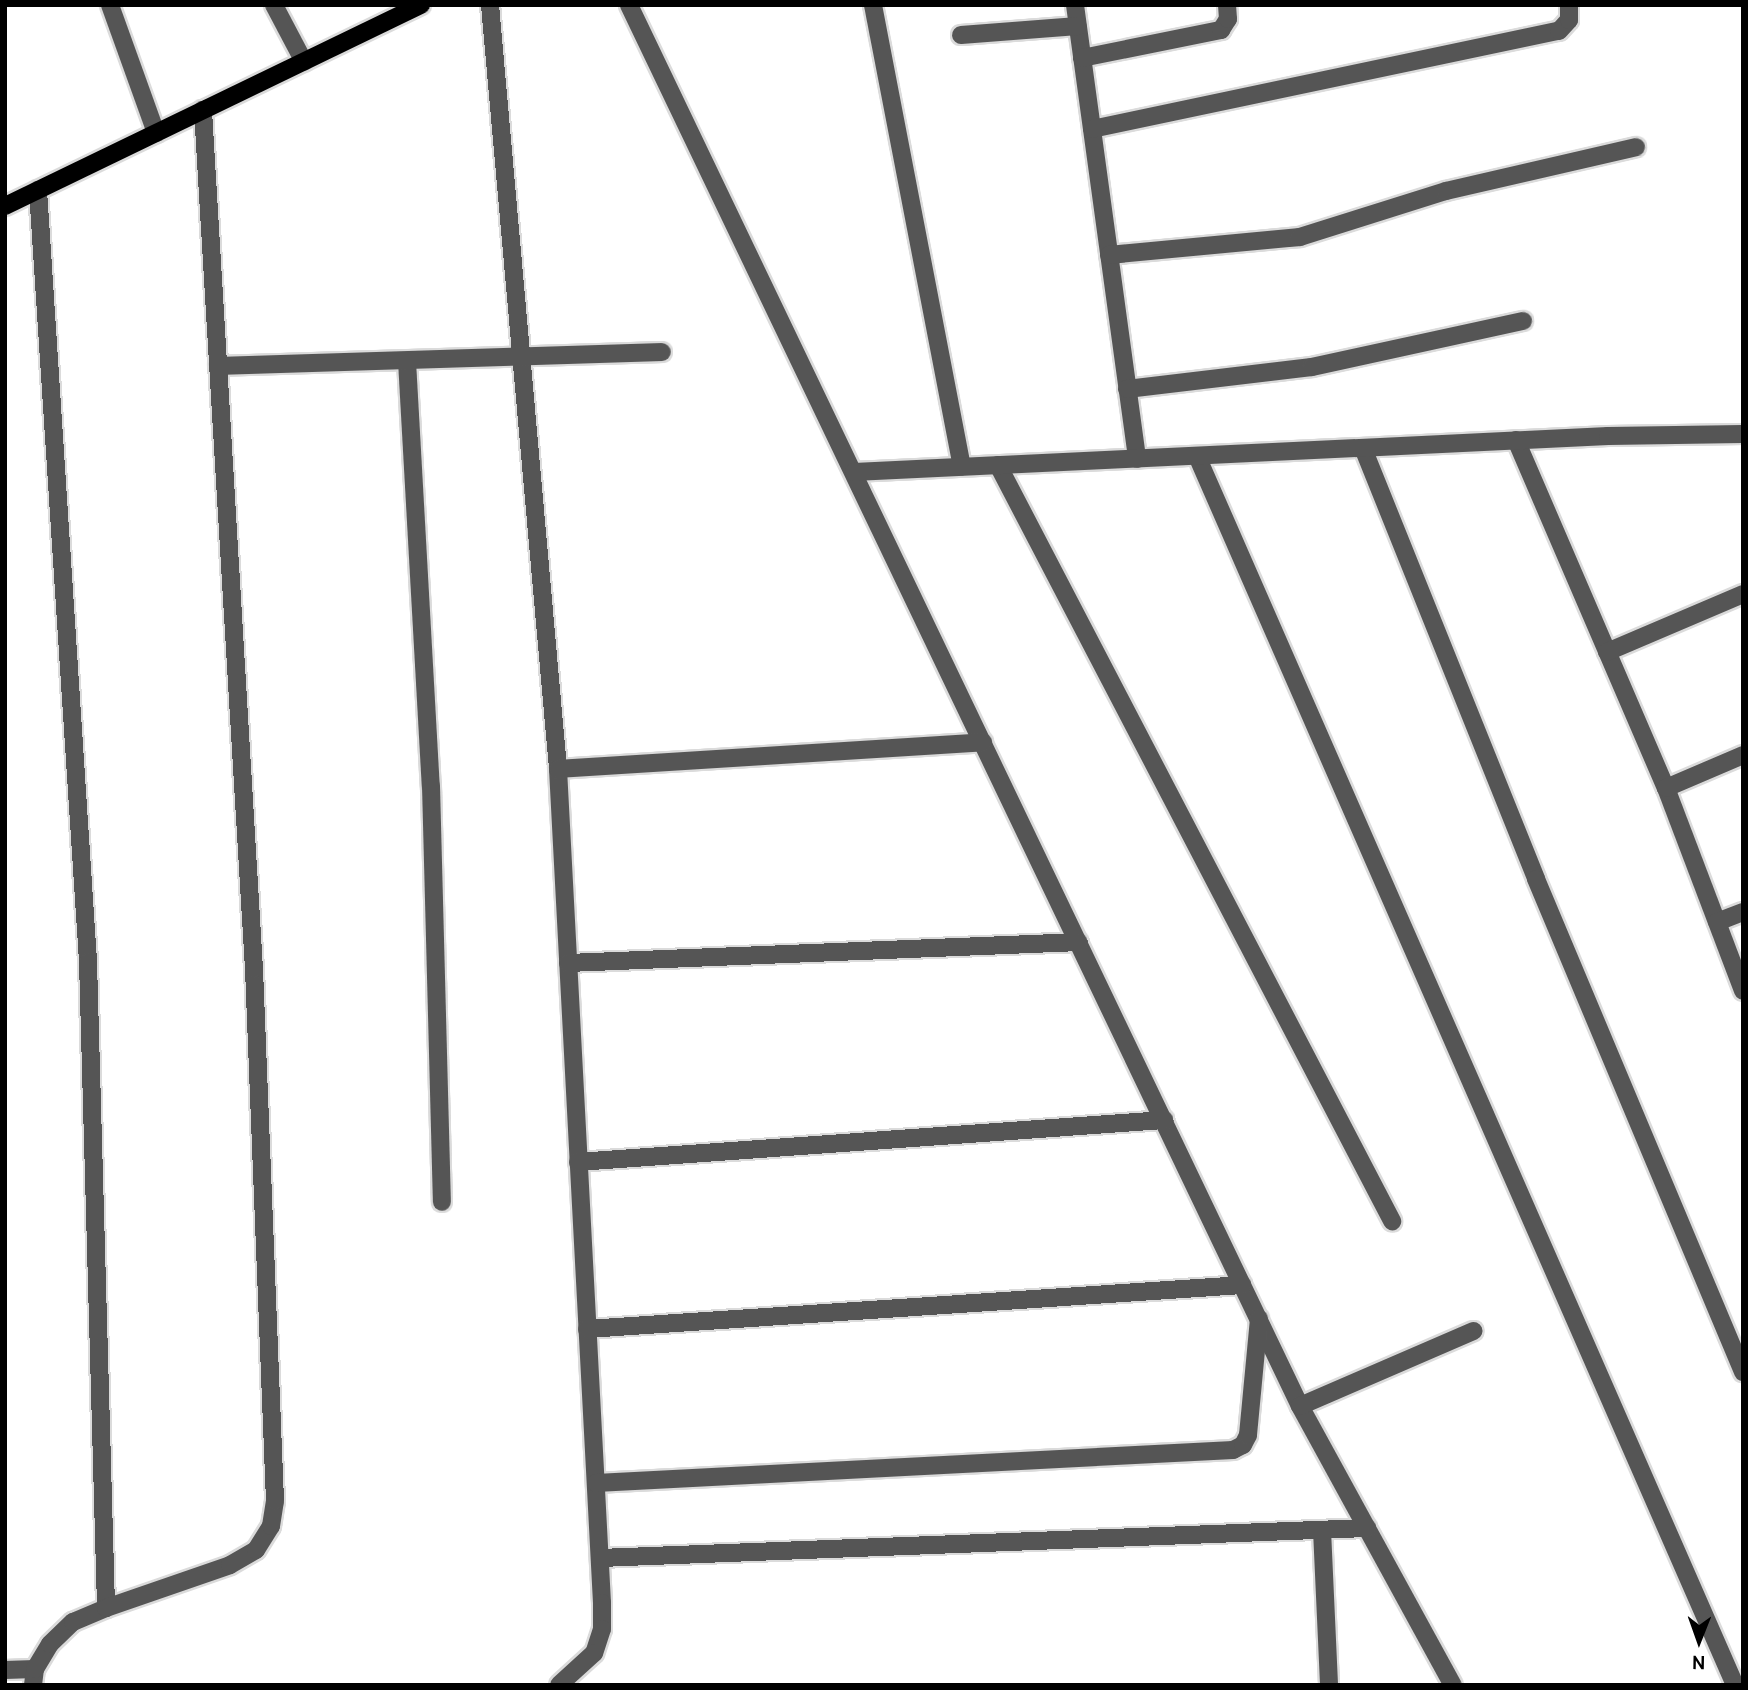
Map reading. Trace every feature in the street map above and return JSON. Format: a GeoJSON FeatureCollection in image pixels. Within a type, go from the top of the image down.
{"type":"FeatureCollection","features":[{"type":"Feature","properties":{"kind":"main road"},"geometry":{"type":"LineString","coordinates":[[5,206],[421,5]]}},
{"type":"Feature","properties":{"kind":"street"},"geometry":{"type":"LineString","coordinates":[[110,5],[156,133]]}},
{"type":"Feature","properties":{"kind":"street"},"geometry":{"type":"LineString","coordinates":[[274,5],[304,62]]}},
{"type":"Feature","properties":{"kind":"street"},"geometry":{"type":"LineString","coordinates":[[490,5],[558,769],[600,1558],[602,1629],[594,1653],[559,1685]]}},
{"type":"Feature","properties":{"kind":"street"},"geometry":{"type":"LineString","coordinates":[[629,5],[1300,1406],[1453,1685]]}},
{"type":"Feature","properties":{"kind":"street"},"geometry":{"type":"LineString","coordinates":[[873,5],[962,467]]}},
{"type":"Feature","properties":{"kind":"street"},"geometry":{"type":"LineString","coordinates":[[1075,5],[1137,459]]}},
{"type":"Feature","properties":{"kind":"street"},"geometry":{"type":"LineString","coordinates":[[1082,58],[1221,30],[1228,19],[1227,5]]}},
{"type":"Feature","properties":{"kind":"street"},"geometry":{"type":"LineString","coordinates":[[1092,129],[1559,31],[1569,20],[1569,5]]}},
{"type":"Feature","properties":{"kind":"street"},"geometry":{"type":"LineString","coordinates":[[961,35],[1078,26]]}},
{"type":"Feature","properties":{"kind":"street"},"geometry":{"type":"LineString","coordinates":[[5,1670],[34,1677],[50,1644],[73,1622],[230,1565],[256,1550],[271,1526],[275,1501],[254,970],[203,110]]}},
{"type":"Feature","properties":{"kind":"street"},"geometry":{"type":"LineString","coordinates":[[1109,255],[1300,237],[1446,191],[1636,147]]}},
{"type":"Feature","properties":{"kind":"street"},"geometry":{"type":"LineString","coordinates":[[37,190],[88,962],[106,1608]]}},
{"type":"Feature","properties":{"kind":"street"},"geometry":{"type":"LineString","coordinates":[[1128,389],[1323,365],[1523,321]]}},
{"type":"Feature","properties":{"kind":"street"},"geometry":{"type":"LineString","coordinates":[[219,366],[662,352]]}},
{"type":"Feature","properties":{"kind":"street"},"geometry":{"type":"LineString","coordinates":[[407,361],[431,786],[442,1202]]}},
{"type":"Feature","properties":{"kind":"street"},"geometry":{"type":"LineString","coordinates":[[854,472],[1516,440],[1743,434]]}},
{"type":"Feature","properties":{"kind":"street"},"geometry":{"type":"LineString","coordinates":[[1516,440],[1666,788],[1743,991]]}},
{"type":"Feature","properties":{"kind":"street"},"geometry":{"type":"LineString","coordinates":[[1363,448],[1536,879],[1743,1372]]}},
{"type":"Feature","properties":{"kind":"street"},"geometry":{"type":"LineString","coordinates":[[1197,456],[1735,1685]]}},
{"type":"Feature","properties":{"kind":"street"},"geometry":{"type":"LineString","coordinates":[[998,465],[1392,1221]]}},
{"type":"Feature","properties":{"kind":"street"},"geometry":{"type":"LineString","coordinates":[[1607,652],[1743,594]]}},
{"type":"Feature","properties":{"kind":"street"},"geometry":{"type":"LineString","coordinates":[[558,769],[983,742]]}},
{"type":"Feature","properties":{"kind":"street"},"geometry":{"type":"LineString","coordinates":[[1666,788],[1743,755]]}},
{"type":"Feature","properties":{"kind":"street"},"geometry":{"type":"LineString","coordinates":[[1717,922],[1743,912]]}},
{"type":"Feature","properties":{"kind":"street"},"geometry":{"type":"LineString","coordinates":[[568,963],[1079,942]]}},
{"type":"Feature","properties":{"kind":"street"},"geometry":{"type":"LineString","coordinates":[[578,1163],[1164,1120]]}},
{"type":"Feature","properties":{"kind":"street"},"geometry":{"type":"LineString","coordinates":[[587,1329],[1243,1285]]}},
{"type":"Feature","properties":{"kind":"street"},"geometry":{"type":"LineString","coordinates":[[596,1483],[1233,1450],[1243,1445],[1248,1435],[1259,1319]]}},
{"type":"Feature","properties":{"kind":"street"},"geometry":{"type":"LineString","coordinates":[[1300,1406],[1473,1331]]}},
{"type":"Feature","properties":{"kind":"street"},"geometry":{"type":"LineString","coordinates":[[600,1558],[1367,1528]]}},
{"type":"Feature","properties":{"kind":"street"},"geometry":{"type":"LineString","coordinates":[[1322,1530],[1329,1685]]}}]}
